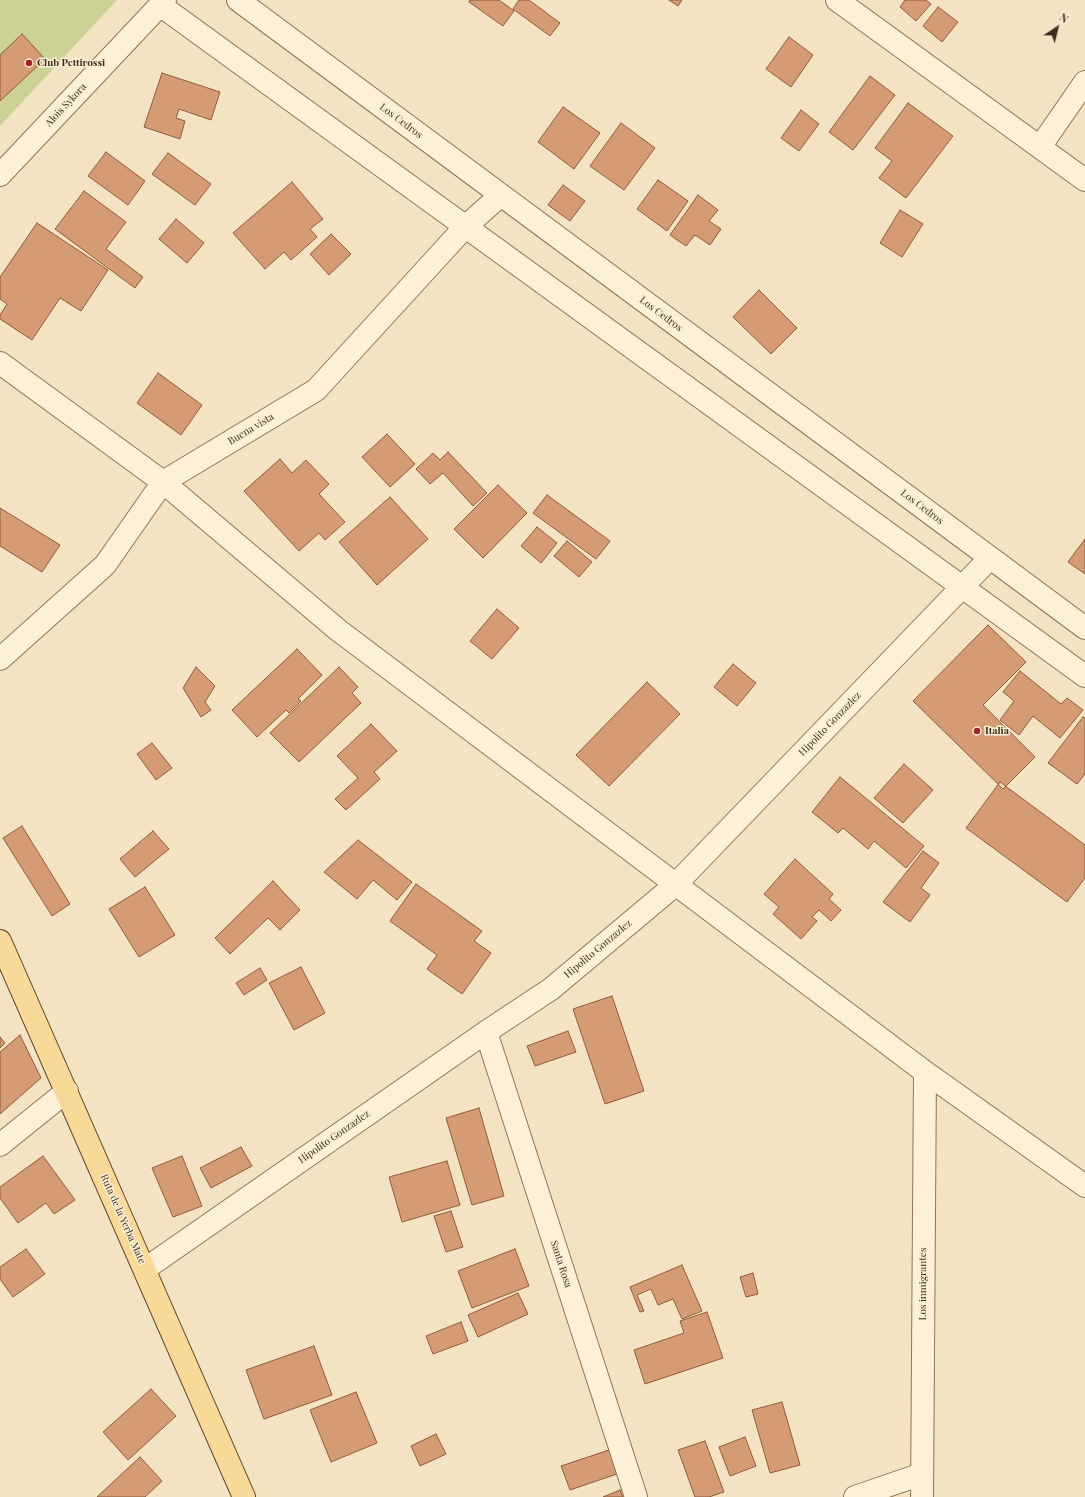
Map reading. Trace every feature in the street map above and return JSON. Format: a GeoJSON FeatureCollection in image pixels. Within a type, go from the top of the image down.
{"type":"FeatureCollection","features":[{"type":"Feature","properties":{"kind":"main road","name":"Ruta de la Yerba Mate"},"geometry":{"type":"LineString","coordinates":[[0,941],[244,1497]]}},
{"type":"Feature","properties":{"kind":"street","name":"Los Cedros"},"geometry":{"type":"LineString","coordinates":[[238,0],[1085,628]]}},
{"type":"Feature","properties":{"kind":"street"},"geometry":{"type":"LineString","coordinates":[[837,0],[1085,180]]}},
{"type":"Feature","properties":{"kind":"street"},"geometry":{"type":"LineString","coordinates":[[163,3],[465,227],[1085,676]]}},
{"type":"Feature","properties":{"kind":"street","name":"Alois Sykora"},"geometry":{"type":"LineString","coordinates":[[0,175],[163,3]]}},
{"type":"Feature","properties":{"kind":"street"},"geometry":{"type":"LineString","coordinates":[[1040,147],[1085,82]]}},
{"type":"Feature","properties":{"kind":"street","name":"Buena vista"},"geometry":{"type":"LineString","coordinates":[[0,659],[105,565],[162,482],[316,390],[465,227],[501,195]]}},
{"type":"Feature","properties":{"kind":"street"},"geometry":{"type":"LineString","coordinates":[[0,363],[162,482],[338,630],[925,1072],[1085,1186]]}},
{"type":"Feature","properties":{"kind":"street","name":"Hipolito Gonzazlez"},"geometry":{"type":"LineString","coordinates":[[145,1269],[486,1032],[551,989],[675,884],[990,558]]}},
{"type":"Feature","properties":{"kind":"street","name":"Santa Rosa"},"geometry":{"type":"LineString","coordinates":[[486,1032],[636,1497]]}},
{"type":"Feature","properties":{"kind":"street","name":"Los inmigrantes"},"geometry":{"type":"LineString","coordinates":[[922,1497],[925,1072]]}},
{"type":"Feature","properties":{"kind":"street"},"geometry":{"type":"LineString","coordinates":[[0,1144],[67,1092]]}},
{"type":"Feature","properties":{"kind":"street"},"geometry":{"type":"LineString","coordinates":[[855,1497],[922,1474]]}},
{"type":"Feature","properties":{"kind":"green space","name":"Club Pettirossi"},"geometry":{"type":"Polygon","coordinates":[[[0,0],[117,0],[0,126],[0,0]]]}},
{"type":"Feature","properties":{"kind":"building"},"geometry":{"type":"Polygon","coordinates":[[[470,0],[499,0],[514,11],[503,26],[469,2],[470,0]]]}},
{"type":"Feature","properties":{"kind":"building"},"geometry":{"type":"Polygon","coordinates":[[[519,0],[529,0],[560,23],[550,36],[513,9],[519,0]]]}},
{"type":"Feature","properties":{"kind":"building"},"geometry":{"type":"Polygon","coordinates":[[[669,0],[682,0],[678,6],[669,0]]]}},
{"type":"Feature","properties":{"kind":"building"},"geometry":{"type":"Polygon","coordinates":[[[905,0],[926,0],[931,4],[916,21],[900,7],[905,0]]]}},
{"type":"Feature","properties":{"kind":"building"},"geometry":{"type":"Polygon","coordinates":[[[938,7],[958,22],[942,42],[923,26],[938,7]]]}},
{"type":"Feature","properties":{"kind":"building"},"geometry":{"type":"Polygon","coordinates":[[[22,34],[45,59],[0,101],[0,55],[22,34]]]}},
{"type":"Feature","properties":{"kind":"building"},"geometry":{"type":"Polygon","coordinates":[[[789,37],[813,55],[791,87],[766,69],[789,37]]]}},
{"type":"Feature","properties":{"kind":"building"},"geometry":{"type":"Polygon","coordinates":[[[162,73],[220,92],[211,120],[179,109],[176,118],[185,121],[180,139],[144,127],[162,73]]]}},
{"type":"Feature","properties":{"kind":"building"},"geometry":{"type":"Polygon","coordinates":[[[870,76],[895,95],[853,150],[829,132],[870,76]]]}},
{"type":"Feature","properties":{"kind":"building"},"geometry":{"type":"Polygon","coordinates":[[[908,103],[953,136],[906,198],[879,178],[892,161],[875,148],[908,103]]]}},
{"type":"Feature","properties":{"kind":"building"},"geometry":{"type":"Polygon","coordinates":[[[563,107],[600,133],[574,169],[538,142],[563,107]]]}},
{"type":"Feature","properties":{"kind":"building"},"geometry":{"type":"Polygon","coordinates":[[[801,110],[819,124],[799,151],[781,138],[801,110]]]}},
{"type":"Feature","properties":{"kind":"building"},"geometry":{"type":"Polygon","coordinates":[[[621,123],[655,148],[624,190],[590,166],[621,123]]]}},
{"type":"Feature","properties":{"kind":"building"},"geometry":{"type":"Polygon","coordinates":[[[106,152],[145,181],[128,205],[88,176],[106,152]]]}},
{"type":"Feature","properties":{"kind":"building"},"geometry":{"type":"Polygon","coordinates":[[[168,153],[211,184],[195,205],[152,174],[168,153]]]}},
{"type":"Feature","properties":{"kind":"building"},"geometry":{"type":"Polygon","coordinates":[[[658,180],[688,201],[667,231],[637,209],[658,180]]]}},
{"type":"Feature","properties":{"kind":"building"},"geometry":{"type":"Polygon","coordinates":[[[292,182],[323,219],[310,229],[317,237],[291,260],[284,252],[265,269],[233,233],[292,182]]]}},
{"type":"Feature","properties":{"kind":"building"},"geometry":{"type":"Polygon","coordinates":[[[563,185],[585,201],[570,221],[548,205],[563,185]]]}},
{"type":"Feature","properties":{"kind":"building"},"geometry":{"type":"Polygon","coordinates":[[[84,191],[126,222],[106,249],[143,277],[135,288],[55,229],[84,191]]]}},
{"type":"Feature","properties":{"kind":"building"},"geometry":{"type":"Polygon","coordinates":[[[698,195],[718,210],[709,221],[721,229],[710,245],[695,235],[686,246],[670,235],[698,195]]]}},
{"type":"Feature","properties":{"kind":"building"},"geometry":{"type":"Polygon","coordinates":[[[900,210],[923,224],[902,257],[880,243],[900,210]]]}},
{"type":"Feature","properties":{"kind":"building"},"geometry":{"type":"Polygon","coordinates":[[[176,219],[204,243],[187,263],[159,239],[176,219]]]}},
{"type":"Feature","properties":{"kind":"building"},"geometry":{"type":"Polygon","coordinates":[[[37,223],[108,270],[81,311],[60,298],[32,340],[0,319],[0,315],[7,304],[0,299],[0,277],[37,223]]]}},
{"type":"Feature","properties":{"kind":"building"},"geometry":{"type":"Polygon","coordinates":[[[331,234],[351,254],[329,275],[310,254],[331,234]]]}},
{"type":"Feature","properties":{"kind":"building"},"geometry":{"type":"Polygon","coordinates":[[[759,290],[797,328],[771,354],[733,317],[759,290]]]}},
{"type":"Feature","properties":{"kind":"building"},"geometry":{"type":"Polygon","coordinates":[[[158,373],[202,405],[181,435],[137,403],[158,373]]]}},
{"type":"Feature","properties":{"kind":"building"},"geometry":{"type":"Polygon","coordinates":[[[387,434],[415,464],[390,487],[362,457],[387,434]]]}},
{"type":"Feature","properties":{"kind":"building"},"geometry":{"type":"Polygon","coordinates":[[[448,452],[487,493],[473,506],[443,473],[430,484],[416,469],[433,453],[440,460],[448,452]]]}},
{"type":"Feature","properties":{"kind":"building"},"geometry":{"type":"Polygon","coordinates":[[[280,459],[292,473],[306,460],[329,484],[319,494],[345,522],[325,540],[319,533],[299,551],[244,491],[280,459]]]}},
{"type":"Feature","properties":{"kind":"building"},"geometry":{"type":"Polygon","coordinates":[[[498,485],[527,513],[483,558],[454,529],[498,485]]]}},
{"type":"Feature","properties":{"kind":"building"},"geometry":{"type":"Polygon","coordinates":[[[547,495],[610,541],[596,559],[533,513],[547,495]]]}},
{"type":"Feature","properties":{"kind":"building"},"geometry":{"type":"Polygon","coordinates":[[[390,497],[428,539],[377,585],[339,542],[390,497]]]}},
{"type":"Feature","properties":{"kind":"building"},"geometry":{"type":"Polygon","coordinates":[[[0,508],[60,545],[42,572],[0,546],[0,508]]]}},
{"type":"Feature","properties":{"kind":"building"},"geometry":{"type":"Polygon","coordinates":[[[537,527],[557,543],[541,563],[521,546],[537,527]]]}},
{"type":"Feature","properties":{"kind":"building"},"geometry":{"type":"Polygon","coordinates":[[[1085,539],[1085,574],[1068,562],[1085,539]]]}},
{"type":"Feature","properties":{"kind":"building"},"geometry":{"type":"Polygon","coordinates":[[[567,541],[592,562],[579,577],[554,556],[567,541]]]}},
{"type":"Feature","properties":{"kind":"building"},"geometry":{"type":"Polygon","coordinates":[[[497,609],[519,628],[492,659],[470,641],[497,609]]]}},
{"type":"Feature","properties":{"kind":"building","name":"Italia"},"geometry":{"type":"Polygon","coordinates":[[[988,625],[1026,662],[983,705],[1035,757],[1003,789],[913,701],[988,625]]]}},
{"type":"Feature","properties":{"kind":"building"},"geometry":{"type":"Polygon","coordinates":[[[297,649],[322,675],[298,699],[301,701],[289,713],[286,710],[257,737],[232,710],[297,649]]]}},
{"type":"Feature","properties":{"kind":"building"},"geometry":{"type":"Polygon","coordinates":[[[733,664],[756,683],[737,706],[714,687],[733,664]]]}},
{"type":"Feature","properties":{"kind":"building"},"geometry":{"type":"Polygon","coordinates":[[[196,667],[215,686],[205,702],[211,710],[201,717],[183,688],[196,667]]]}},
{"type":"Feature","properties":{"kind":"building"},"geometry":{"type":"Polygon","coordinates":[[[339,667],[358,687],[352,693],[361,703],[299,762],[270,733],[339,667]]]}},
{"type":"Feature","properties":{"kind":"building"},"geometry":{"type":"Polygon","coordinates":[[[1020,671],[1061,704],[1067,698],[1083,710],[1060,738],[1033,716],[1019,735],[1000,720],[1014,701],[1003,692],[1020,671]]]}},
{"type":"Feature","properties":{"kind":"building"},"geometry":{"type":"Polygon","coordinates":[[[647,682],[680,714],[609,786],[576,755],[647,682]]]}},
{"type":"Feature","properties":{"kind":"building"},"geometry":{"type":"Polygon","coordinates":[[[1083,717],[1085,718],[1085,774],[1077,784],[1048,763],[1083,717]]]}},
{"type":"Feature","properties":{"kind":"building"},"geometry":{"type":"Polygon","coordinates":[[[371,724],[397,751],[374,772],[380,779],[346,810],[335,799],[358,778],[337,756],[371,724]]]}},
{"type":"Feature","properties":{"kind":"building"},"geometry":{"type":"Polygon","coordinates":[[[152,743],[172,768],[156,780],[137,754],[152,743]]]}},
{"type":"Feature","properties":{"kind":"building"},"geometry":{"type":"Polygon","coordinates":[[[904,764],[933,790],[903,823],[874,798],[904,764]]]}},
{"type":"Feature","properties":{"kind":"building"},"geometry":{"type":"Polygon","coordinates":[[[840,777],[924,846],[906,868],[874,841],[868,849],[843,828],[838,833],[812,812],[840,777]]]}},
{"type":"Feature","properties":{"kind":"building"},"geometry":{"type":"Polygon","coordinates":[[[1000,782],[1085,845],[1085,878],[1067,902],[966,828],[1000,782]]]}},
{"type":"Feature","properties":{"kind":"building"},"geometry":{"type":"Polygon","coordinates":[[[22,826],[70,904],[52,916],[3,838],[22,826]]]}},
{"type":"Feature","properties":{"kind":"building"},"geometry":{"type":"Polygon","coordinates":[[[153,831],[169,849],[135,877],[120,859],[153,831]]]}},
{"type":"Feature","properties":{"kind":"building"},"geometry":{"type":"Polygon","coordinates":[[[358,840],[412,882],[397,900],[373,880],[357,899],[324,872],[358,840]]]}},
{"type":"Feature","properties":{"kind":"building"},"geometry":{"type":"Polygon","coordinates":[[[923,851],[939,863],[921,888],[930,895],[910,922],[883,902],[923,851]]]}},
{"type":"Feature","properties":{"kind":"building"},"geometry":{"type":"Polygon","coordinates":[[[795,859],[833,894],[829,899],[841,910],[831,921],[819,910],[812,917],[817,921],[801,939],[773,914],[779,907],[764,894],[795,859]]]}},
{"type":"Feature","properties":{"kind":"building"},"geometry":{"type":"Polygon","coordinates":[[[273,881],[300,910],[280,930],[268,918],[230,954],[215,938],[273,881]]]}},
{"type":"Feature","properties":{"kind":"building"},"geometry":{"type":"Polygon","coordinates":[[[416,884],[482,931],[474,941],[491,953],[462,994],[427,969],[437,955],[390,921],[416,884]]]}},
{"type":"Feature","properties":{"kind":"building"},"geometry":{"type":"Polygon","coordinates":[[[145,887],[175,935],[139,957],[109,909],[145,887]]]}},
{"type":"Feature","properties":{"kind":"building"},"geometry":{"type":"Polygon","coordinates":[[[301,967],[325,1013],[294,1030],[269,983],[301,967]]]}},
{"type":"Feature","properties":{"kind":"building"},"geometry":{"type":"Polygon","coordinates":[[[260,968],[267,980],[244,995],[236,983],[260,968]]]}},
{"type":"Feature","properties":{"kind":"building"},"geometry":{"type":"Polygon","coordinates":[[[612,996],[644,1091],[605,1104],[573,1009],[612,996]]]}},
{"type":"Feature","properties":{"kind":"building"},"geometry":{"type":"Polygon","coordinates":[[[568,1031],[576,1052],[535,1066],[527,1046],[568,1031]]]}},
{"type":"Feature","properties":{"kind":"building"},"geometry":{"type":"Polygon","coordinates":[[[20,1035],[41,1078],[0,1114],[0,1052],[20,1035]]]}},
{"type":"Feature","properties":{"kind":"building"},"geometry":{"type":"Polygon","coordinates":[[[0,1037],[5,1043],[0,1048],[0,1037]]]}},
{"type":"Feature","properties":{"kind":"building"},"geometry":{"type":"Polygon","coordinates":[[[479,1108],[504,1196],[472,1205],[446,1118],[479,1108]]]}},
{"type":"Feature","properties":{"kind":"building"},"geometry":{"type":"Polygon","coordinates":[[[241,1147],[252,1166],[211,1188],[200,1168],[241,1147]]]}},
{"type":"Feature","properties":{"kind":"building"},"geometry":{"type":"Polygon","coordinates":[[[43,1156],[75,1200],[54,1214],[46,1203],[18,1223],[0,1198],[0,1187],[43,1156]]]}},
{"type":"Feature","properties":{"kind":"building"},"geometry":{"type":"Polygon","coordinates":[[[182,1156],[202,1206],[173,1217],[152,1168],[182,1156]]]}},
{"type":"Feature","properties":{"kind":"building"},"geometry":{"type":"Polygon","coordinates":[[[447,1161],[460,1205],[402,1222],[389,1177],[447,1161]]]}},
{"type":"Feature","properties":{"kind":"building"},"geometry":{"type":"Polygon","coordinates":[[[451,1211],[463,1247],[446,1252],[434,1216],[451,1211]]]}},
{"type":"Feature","properties":{"kind":"building"},"geometry":{"type":"Polygon","coordinates":[[[26,1249],[45,1274],[13,1297],[0,1279],[0,1267],[26,1249]]]}},
{"type":"Feature","properties":{"kind":"building"},"geometry":{"type":"Polygon","coordinates":[[[515,1249],[529,1286],[472,1308],[458,1271],[515,1249]]]}},
{"type":"Feature","properties":{"kind":"building"},"geometry":{"type":"Polygon","coordinates":[[[682,1265],[702,1311],[682,1319],[673,1299],[658,1305],[651,1289],[637,1295],[644,1311],[640,1312],[630,1287],[682,1265]]]}},
{"type":"Feature","properties":{"kind":"building"},"geometry":{"type":"Polygon","coordinates":[[[753,1273],[758,1294],[746,1297],[740,1277],[753,1273]]]}},
{"type":"Feature","properties":{"kind":"building"},"geometry":{"type":"Polygon","coordinates":[[[518,1293],[528,1314],[478,1337],[468,1315],[518,1293]]]}},
{"type":"Feature","properties":{"kind":"building"},"geometry":{"type":"Polygon","coordinates":[[[707,1312],[723,1358],[645,1384],[634,1350],[684,1333],[680,1321],[707,1312]]]}},
{"type":"Feature","properties":{"kind":"building"},"geometry":{"type":"Polygon","coordinates":[[[461,1322],[468,1341],[433,1354],[426,1336],[461,1322]]]}},
{"type":"Feature","properties":{"kind":"building"},"geometry":{"type":"Polygon","coordinates":[[[314,1346],[332,1395],[264,1419],[246,1370],[314,1346]]]}},
{"type":"Feature","properties":{"kind":"building"},"geometry":{"type":"Polygon","coordinates":[[[151,1389],[176,1416],[128,1460],[103,1432],[151,1389]]]}},
{"type":"Feature","properties":{"kind":"building"},"geometry":{"type":"Polygon","coordinates":[[[356,1392],[377,1443],[331,1462],[310,1410],[356,1392]]]}},
{"type":"Feature","properties":{"kind":"building"},"geometry":{"type":"Polygon","coordinates":[[[782,1402],[800,1465],[770,1473],[752,1410],[782,1402]]]}},
{"type":"Feature","properties":{"kind":"building"},"geometry":{"type":"Polygon","coordinates":[[[436,1434],[446,1454],[420,1466],[411,1446],[436,1434]]]}},
{"type":"Feature","properties":{"kind":"building"},"geometry":{"type":"Polygon","coordinates":[[[745,1437],[756,1466],[730,1476],[719,1447],[745,1437]]]}},
{"type":"Feature","properties":{"kind":"building"},"geometry":{"type":"Polygon","coordinates":[[[705,1441],[724,1492],[709,1497],[695,1497],[678,1450],[705,1441]]]}},
{"type":"Feature","properties":{"kind":"building"},"geometry":{"type":"Polygon","coordinates":[[[609,1450],[617,1474],[570,1490],[561,1466],[609,1450]]]}},
{"type":"Feature","properties":{"kind":"building"},"geometry":{"type":"Polygon","coordinates":[[[140,1457],[162,1481],[145,1497],[97,1497],[140,1457]]]}},
{"type":"Feature","properties":{"kind":"building"},"geometry":{"type":"Polygon","coordinates":[[[620,1490],[623,1497],[603,1497],[620,1490]]]}},
{"type":"Feature","properties":{"kind":"place","name":"Club Pettirossi"},"geometry":{"type":"Point","coordinates":[29,63]}},
{"type":"Feature","properties":{"kind":"place","name":"Italia"},"geometry":{"type":"Point","coordinates":[977,731]}}]}
